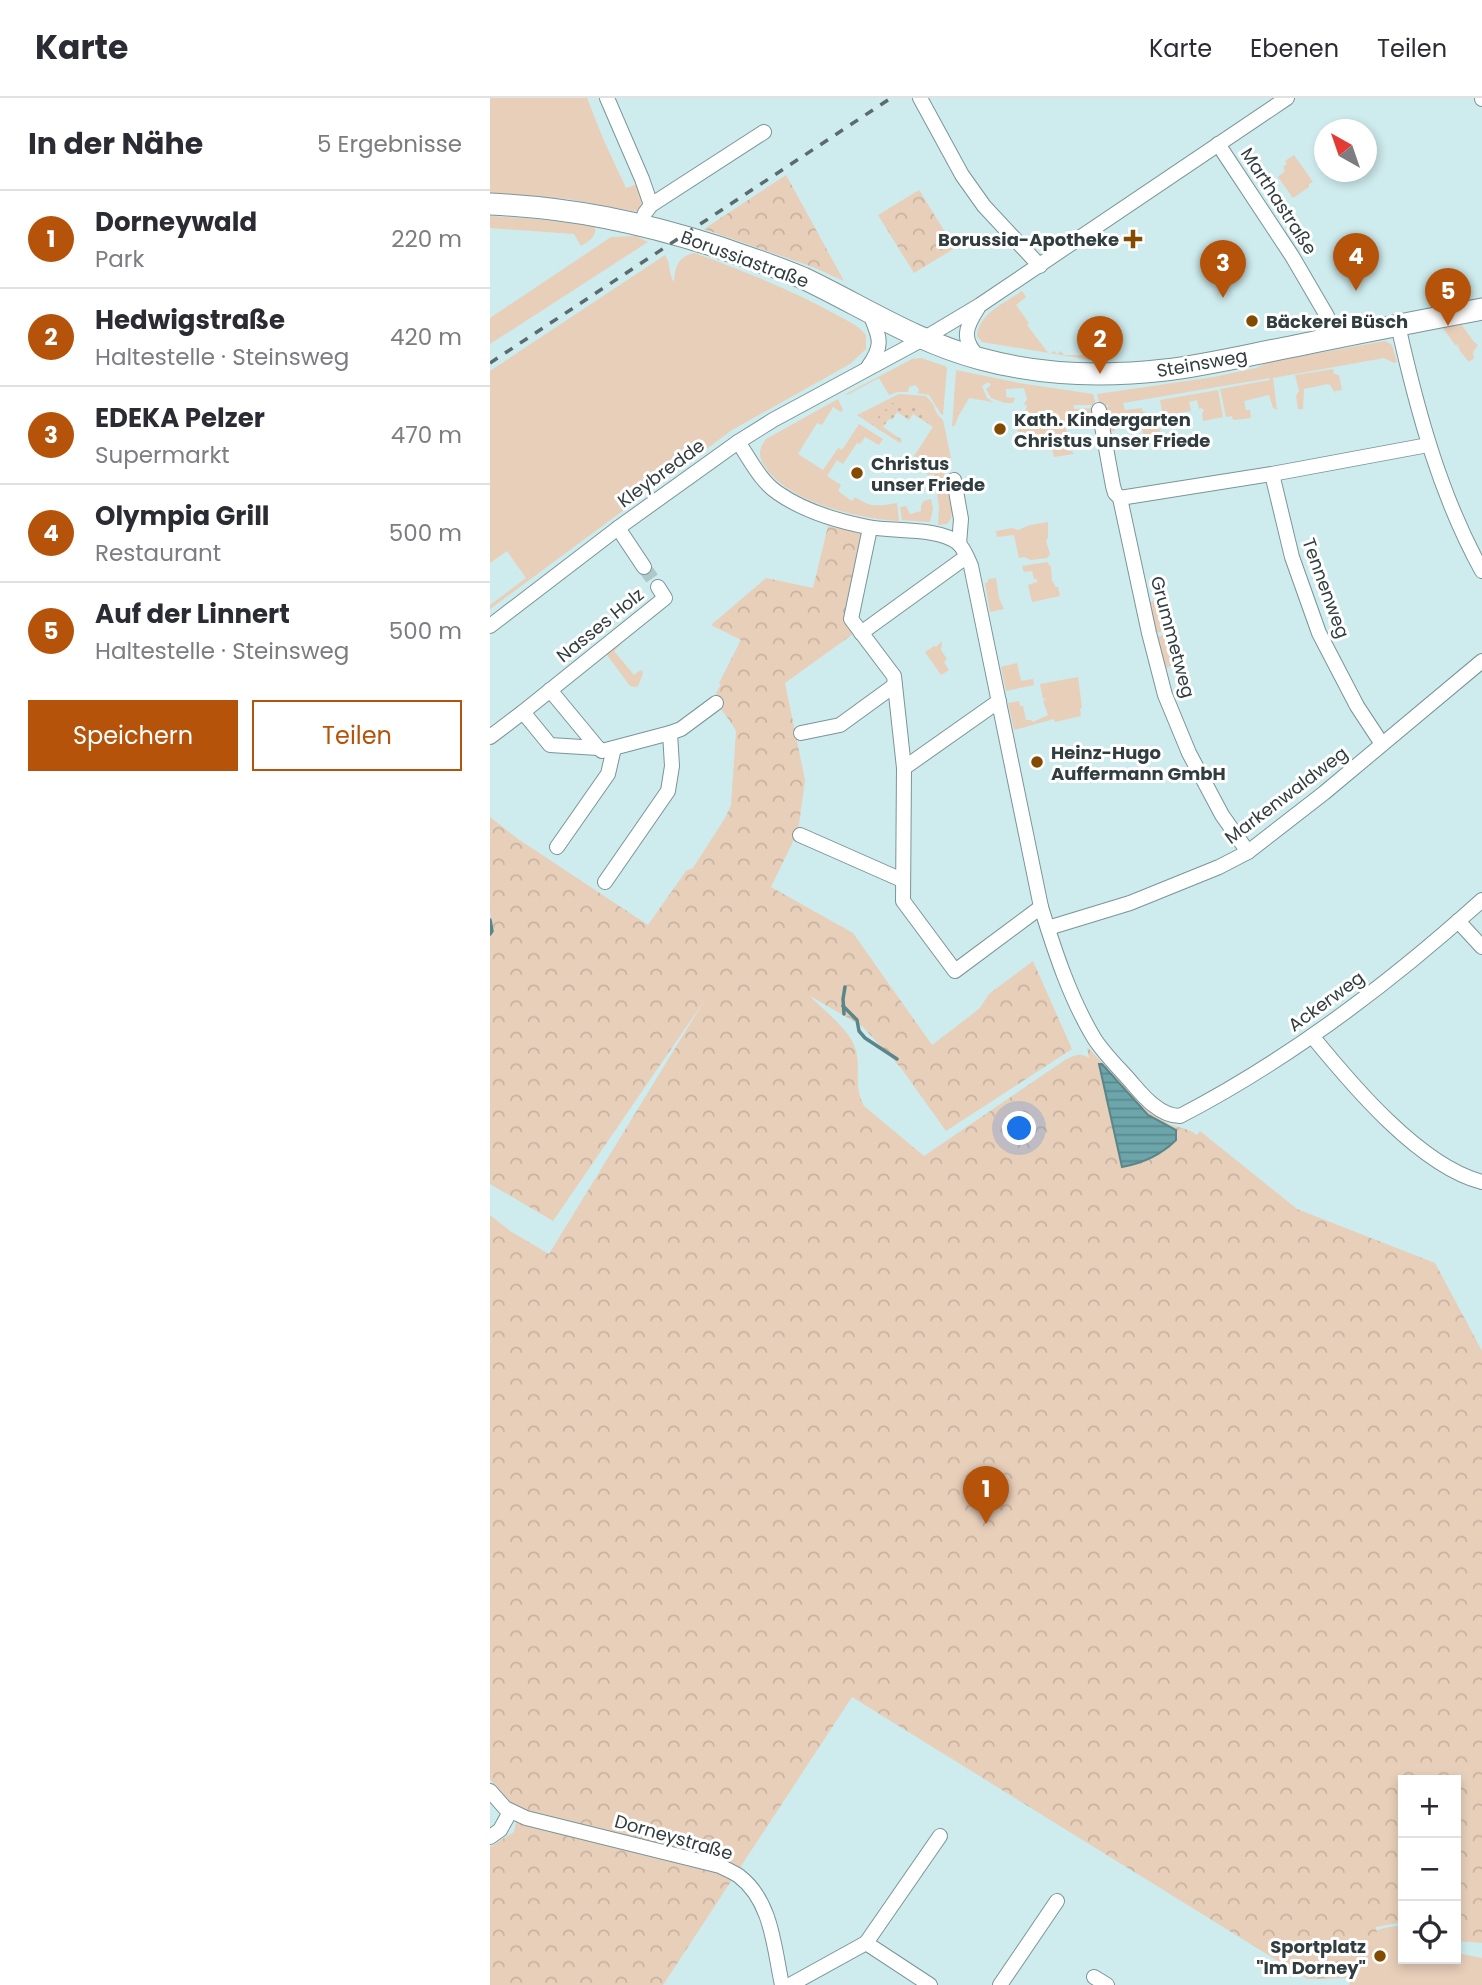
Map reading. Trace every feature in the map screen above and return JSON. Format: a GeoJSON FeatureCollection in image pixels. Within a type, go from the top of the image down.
{"type":"FeatureCollection","features":[{"type":"Feature","properties":{"kind":"main road","name":"Borussiastraße"},"geometry":{"type":"LineString","coordinates":[[490,204],[646,214],[677,234],[774,267],[841,296],[870,314],[923,339]]}},
{"type":"Feature","properties":{"kind":"main road","name":"Steinsweg"},"geometry":{"type":"LineString","coordinates":[[923,339],[980,359],[1026,368],[1073,373],[1143,372],[1229,359],[1482,309]]}},
{"type":"Feature","properties":{"kind":"street"},"geometry":{"type":"LineString","coordinates":[[607,98],[642,179],[646,214],[764,132]]}},
{"type":"Feature","properties":{"kind":"street"},"geometry":{"type":"LineString","coordinates":[[920,98],[962,175],[984,206],[1040,266]]}},
{"type":"Feature","properties":{"kind":"street"},"geometry":{"type":"LineString","coordinates":[[923,339],[1040,266],[1287,98]]}},
{"type":"Feature","properties":{"kind":"street","name":"Marthastraße"},"geometry":{"type":"LineString","coordinates":[[1218,144],[1292,256],[1327,316]]}},
{"type":"Feature","properties":{"kind":"street"},"geometry":{"type":"LineString","coordinates":[[980,359],[972,351],[966,334],[969,323],[981,305]]}},
{"type":"Feature","properties":{"kind":"street"},"geometry":{"type":"LineString","coordinates":[[866,369],[878,352],[880,340],[870,314]]}},
{"type":"Feature","properties":{"kind":"street"},"geometry":{"type":"LineString","coordinates":[[1398,325],[1428,444],[1453,513],[1482,571]]}},
{"type":"Feature","properties":{"kind":"street","name":"Kleybredde"},"geometry":{"type":"LineString","coordinates":[[490,626],[618,528],[738,442],[773,420],[923,339]]}},
{"type":"Feature","properties":{"kind":"street","name":"Grummetweg"},"geometry":{"type":"LineString","coordinates":[[1099,410],[1113,486],[1120,498],[1165,695],[1189,753],[1222,815],[1248,852]]}},
{"type":"Feature","properties":{"kind":"street"},"geometry":{"type":"LineString","coordinates":[[738,442],[766,483],[777,493],[806,509],[870,528],[941,534],[962,550],[971,566],[1041,907],[1048,928]]}},
{"type":"Feature","properties":{"kind":"street"},"geometry":{"type":"LineString","coordinates":[[1120,498],[1272,474],[1428,444]]}},
{"type":"Feature","properties":{"kind":"street","name":"Tennenweg"},"geometry":{"type":"LineString","coordinates":[[1272,474],[1292,557],[1319,633],[1357,706],[1382,744]]}},
{"type":"Feature","properties":{"kind":"street"},"geometry":{"type":"LineString","coordinates":[[954,480],[961,519],[962,550]]}},
{"type":"Feature","properties":{"kind":"street","name":"Nasses Holz"},"geometry":{"type":"LineString","coordinates":[[618,528],[644,567]]}},
{"type":"Feature","properties":{"kind":"street"},"geometry":{"type":"LineString","coordinates":[[870,528],[851,619],[894,676],[904,768],[903,901],[955,971],[1041,907]]}},
{"type":"Feature","properties":{"kind":"street"},"geometry":{"type":"LineString","coordinates":[[861,633],[962,550]]}},
{"type":"Feature","properties":{"kind":"street","name":"Nasses Holz"},"geometry":{"type":"LineString","coordinates":[[490,737],[665,598],[658,587]]}},
{"type":"Feature","properties":{"kind":"street","name":"Markenwaldweg"},"geometry":{"type":"LineString","coordinates":[[1048,928],[1130,903],[1189,880],[1248,852],[1324,793],[1482,660]]}},
{"type":"Feature","properties":{"kind":"street"},"geometry":{"type":"LineString","coordinates":[[801,733],[840,725],[895,685]]}},
{"type":"Feature","properties":{"kind":"street"},"geometry":{"type":"LineString","coordinates":[[550,690],[602,751],[681,729],[716,703]]}},
{"type":"Feature","properties":{"kind":"street"},"geometry":{"type":"LineString","coordinates":[[904,768],[999,701]]}},
{"type":"Feature","properties":{"kind":"street"},"geometry":{"type":"LineString","coordinates":[[523,712],[550,745],[598,748]]}},
{"type":"Feature","properties":{"kind":"street"},"geometry":{"type":"LineString","coordinates":[[605,882],[668,791],[672,766],[670,733]]}},
{"type":"Feature","properties":{"kind":"street"},"geometry":{"type":"LineString","coordinates":[[557,847],[608,774],[614,748]]}},
{"type":"Feature","properties":{"kind":"street"},"geometry":{"type":"LineString","coordinates":[[800,835],[902,880]]}},
{"type":"Feature","properties":{"kind":"street","name":"Ackerweg"},"geometry":{"type":"LineString","coordinates":[[1048,928],[1068,985],[1095,1039],[1145,1098],[1167,1113],[1180,1116],[1245,1080],[1312,1036],[1385,982],[1482,900]]}},
{"type":"Feature","properties":{"kind":"street"},"geometry":{"type":"LineString","coordinates":[[1458,921],[1482,947]]}},
{"type":"Feature","properties":{"kind":"street"},"geometry":{"type":"LineString","coordinates":[[1312,1036],[1360,1091],[1416,1145],[1440,1164],[1482,1182]]}},
{"type":"Feature","properties":{"kind":"street","name":"Dorneystraße"},"geometry":{"type":"LineString","coordinates":[[490,1791],[510,1812],[526,1818],[720,1866],[739,1876],[751,1887],[767,1917],[782,1985]]}},
{"type":"Feature","properties":{"kind":"street"},"geometry":{"type":"LineString","coordinates":[[490,1837],[500,1830],[510,1812]]}},
{"type":"Feature","properties":{"kind":"street"},"geometry":{"type":"LineString","coordinates":[[790,1985],[866,1943],[940,1836]]}},
{"type":"Feature","properties":{"kind":"street"},"geometry":{"type":"LineString","coordinates":[[1000,1985],[1057,1901]]}},
{"type":"Feature","properties":{"kind":"street"},"geometry":{"type":"LineString","coordinates":[[866,1943],[930,1985]]}},
{"type":"Feature","properties":{"kind":"street"},"geometry":{"type":"LineString","coordinates":[[1094,1978],[1107,1985]]}},
{"type":"Feature","properties":{"kind":"green space"},"geometry":{"type":"Polygon","coordinates":[[[490,98],[587,98],[626,188],[638,184],[642,191],[643,202],[638,212],[568,199],[490,194],[490,98]]]}},
{"type":"Feature","properties":{"kind":"green space"},"geometry":{"type":"Polygon","coordinates":[[[1294,155],[1313,182],[1293,198],[1278,177],[1285,171],[1285,161],[1294,155]]]}},
{"type":"Feature","properties":{"kind":"green space"},"geometry":{"type":"Polygon","coordinates":[[[786,175],[844,281],[813,267],[704,229],[786,175]]]}},
{"type":"Feature","properties":{"kind":"green space"},"geometry":{"type":"Polygon","coordinates":[[[919,190],[955,248],[914,273],[878,215],[919,190]]]}},
{"type":"Feature","properties":{"kind":"green space"},"geometry":{"type":"Polygon","coordinates":[[[490,216],[595,226],[595,233],[581,246],[574,234],[490,228],[490,216]]]}},
{"type":"Feature","properties":{"kind":"green space"},"geometry":{"type":"Polygon","coordinates":[[[636,236],[648,242],[490,344],[490,318],[611,237],[636,236]]]}},
{"type":"Feature","properties":{"kind":"green space"},"geometry":{"type":"Polygon","coordinates":[[[695,253],[784,288],[848,321],[866,335],[866,349],[850,364],[732,430],[490,609],[490,605],[526,578],[507,551],[490,563],[490,371],[665,255],[674,282],[678,263],[689,254],[695,253]]]}},
{"type":"Feature","properties":{"kind":"green space"},"geometry":{"type":"Polygon","coordinates":[[[1022,291],[1026,297],[1016,305],[1048,353],[982,342],[977,336],[982,321],[988,315],[1022,291]]]}},
{"type":"Feature","properties":{"kind":"green space"},"geometry":{"type":"Polygon","coordinates":[[[1461,324],[1478,345],[1473,352],[1474,358],[1469,362],[1456,346],[1460,344],[1455,345],[1443,328],[1461,324]]]}},
{"type":"Feature","properties":{"kind":"green space"},"geometry":{"type":"Polygon","coordinates":[[[1385,341],[1392,345],[1397,362],[1384,358],[1273,378],[1277,410],[1273,408],[1269,395],[1244,401],[1246,410],[1250,410],[1251,418],[1233,420],[1232,416],[1226,417],[1220,389],[1270,378],[1123,403],[1125,410],[1142,408],[1147,416],[1160,416],[1158,420],[1163,435],[1144,439],[1140,416],[1121,421],[1121,424],[1114,426],[1115,431],[1107,432],[1105,411],[1109,405],[1100,406],[1097,394],[1214,377],[1256,368],[1269,362],[1385,341]]]}},
{"type":"Feature","properties":{"kind":"green space"},"geometry":{"type":"Polygon","coordinates":[[[1054,351],[1057,354],[1061,351],[1064,355],[1088,355],[1091,360],[1050,353],[1054,351]]]}},
{"type":"Feature","properties":{"kind":"green space"},"geometry":{"type":"Polygon","coordinates":[[[921,358],[947,368],[943,415],[929,395],[918,393],[919,389],[915,385],[909,387],[908,392],[889,395],[879,378],[846,394],[912,359],[921,358]]]}},
{"type":"Feature","properties":{"kind":"green space"},"geometry":{"type":"Polygon","coordinates":[[[1333,369],[1334,374],[1339,375],[1342,390],[1335,391],[1336,394],[1328,384],[1304,389],[1303,409],[1298,409],[1296,396],[1299,391],[1295,375],[1333,369]]]}},
{"type":"Feature","properties":{"kind":"green space"},"geometry":{"type":"Polygon","coordinates":[[[956,370],[1093,394],[1096,405],[1074,405],[1074,409],[1095,408],[1096,414],[1076,417],[1077,420],[1065,424],[1068,451],[1074,454],[1054,457],[1051,444],[1041,446],[1040,443],[1023,447],[1021,444],[1015,419],[1021,416],[1027,406],[1024,404],[1027,399],[1024,388],[1006,389],[1006,397],[1015,398],[1013,403],[1005,403],[991,398],[986,389],[991,385],[988,382],[982,386],[987,398],[993,402],[969,398],[952,427],[956,370]]]}},
{"type":"Feature","properties":{"kind":"green space"},"geometry":{"type":"Polygon","coordinates":[[[1218,390],[1223,417],[1203,421],[1204,410],[1199,409],[1197,400],[1189,402],[1191,411],[1172,414],[1164,420],[1160,400],[1218,390]]]}},
{"type":"Feature","properties":{"kind":"green space"},"geometry":{"type":"Polygon","coordinates":[[[899,394],[926,396],[933,404],[943,420],[951,458],[923,464],[914,456],[933,427],[927,423],[931,420],[918,407],[886,412],[872,425],[857,415],[899,394]]]}},
{"type":"Feature","properties":{"kind":"green space"},"geometry":{"type":"Polygon","coordinates":[[[838,399],[843,410],[841,412],[833,407],[822,425],[817,423],[798,454],[823,470],[838,448],[842,450],[859,424],[883,439],[879,445],[865,437],[860,444],[857,443],[843,464],[837,460],[827,476],[841,485],[838,491],[852,501],[855,497],[875,505],[897,503],[899,521],[846,513],[808,500],[777,480],[762,461],[760,450],[766,439],[838,399]]]}},
{"type":"Feature","properties":{"kind":"green space"},"geometry":{"type":"Polygon","coordinates":[[[892,403],[918,407],[931,420],[927,423],[913,414],[909,420],[897,412],[883,427],[902,440],[900,443],[872,425],[892,403]]]}},
{"type":"Feature","properties":{"kind":"green space"},"geometry":{"type":"Polygon","coordinates":[[[942,465],[952,511],[947,524],[938,525],[939,507],[934,474],[927,475],[926,469],[942,465]]]}},
{"type":"Feature","properties":{"kind":"green space"},"geometry":{"type":"Polygon","coordinates":[[[931,499],[933,509],[930,522],[902,520],[900,507],[906,506],[910,514],[921,511],[924,501],[931,499]]]}},
{"type":"Feature","properties":{"kind":"green space"},"geometry":{"type":"Polygon","coordinates":[[[1048,522],[1046,541],[1050,554],[1047,558],[1019,558],[1014,535],[997,537],[996,531],[1012,528],[1018,530],[1048,522]]]}},
{"type":"Feature","properties":{"kind":"green space"},"geometry":{"type":"Polygon","coordinates":[[[828,526],[863,534],[845,621],[853,634],[785,683],[805,780],[798,831],[771,887],[853,933],[932,1045],[979,1009],[989,994],[1033,961],[1072,1049],[946,1131],[901,1068],[862,1026],[810,996],[843,1028],[853,1043],[857,1058],[859,1091],[864,1106],[924,1156],[1065,1060],[1077,1055],[1089,1058],[1087,1047],[1151,1113],[1169,1124],[1197,1135],[1200,1131],[1297,1209],[1435,1263],[1482,1351],[1482,1943],[1461,1941],[1461,1775],[1398,1775],[1398,1923],[1376,1927],[1379,1947],[1359,1958],[1349,1978],[1307,1979],[852,1697],[663,1985],[490,1985],[490,1847],[514,1832],[518,1811],[501,1795],[490,1779],[490,1215],[510,1231],[549,1254],[704,1001],[553,1221],[490,1184],[490,817],[518,839],[648,925],[686,871],[693,868],[731,805],[736,731],[713,699],[741,640],[711,625],[766,578],[813,588],[828,526]]]}},
{"type":"Feature","properties":{"kind":"green space"},"geometry":{"type":"Polygon","coordinates":[[[1047,562],[1051,567],[1052,581],[1058,587],[1060,596],[1032,602],[1028,585],[1037,582],[1037,579],[1034,579],[1032,571],[1024,572],[1022,566],[1047,562]]]}},
{"type":"Feature","properties":{"kind":"green space"},"geometry":{"type":"Polygon","coordinates":[[[996,578],[1004,609],[990,612],[985,583],[988,579],[996,578]]]}},
{"type":"Feature","properties":{"kind":"green space"},"geometry":{"type":"Polygon","coordinates":[[[1159,599],[1169,629],[1156,633],[1148,603],[1159,599]]]}},
{"type":"Feature","properties":{"kind":"green space"},"geometry":{"type":"Polygon","coordinates":[[[1167,634],[1173,649],[1171,650],[1178,662],[1166,668],[1156,637],[1167,634]]]}},
{"type":"Feature","properties":{"kind":"green space"},"geometry":{"type":"Polygon","coordinates":[[[619,641],[621,644],[614,651],[634,675],[641,670],[643,673],[638,686],[630,686],[605,652],[619,641]]]}},
{"type":"Feature","properties":{"kind":"green space"},"geometry":{"type":"Polygon","coordinates":[[[942,641],[941,650],[947,659],[944,662],[949,670],[941,675],[925,652],[942,641]]]}},
{"type":"Feature","properties":{"kind":"green space"},"geometry":{"type":"Polygon","coordinates":[[[1017,663],[1021,681],[1033,679],[1034,685],[1006,691],[1001,667],[1017,663]]]}},
{"type":"Feature","properties":{"kind":"green space"},"geometry":{"type":"Polygon","coordinates":[[[1078,677],[1081,716],[1055,722],[1054,719],[1014,730],[1008,703],[1019,701],[1026,720],[1033,722],[1048,715],[1043,701],[1047,698],[1043,699],[1040,684],[1078,677]]]}},
{"type":"Feature","properties":{"kind":"green space","name":"Sportplatz \"Im Dorney\""},"geometry":{"type":"Polygon","coordinates":[[[1398,1926],[1398,1964],[1461,1964],[1461,1954],[1482,1958],[1482,1985],[1349,1985],[1356,1959],[1375,1931],[1398,1926]]]}},
{"type":"Feature","properties":{"kind":"water"},"geometry":{"type":"Polygon","coordinates":[[[1099,1064],[1102,1064],[1148,1115],[1176,1130],[1176,1140],[1152,1158],[1122,1167],[1099,1064]]]}},
{"type":"Feature","properties":{"kind":"waterway"},"geometry":{"type":"LineString","coordinates":[[490,920],[490,934]]}},
{"type":"Feature","properties":{"kind":"waterway"},"geometry":{"type":"LineString","coordinates":[[844,1014],[845,987]]}},
{"type":"Feature","properties":{"kind":"waterway"},"geometry":{"type":"LineString","coordinates":[[843,1006],[857,1020],[859,1031],[865,1038],[897,1059]]}},
{"type":"Feature","properties":{"kind":"tunnel"},"geometry":{"type":"LineString","coordinates":[[644,567],[658,587]]}},
{"type":"Feature","properties":{"kind":"railway"},"geometry":{"type":"LineString","coordinates":[[490,363],[891,98]]}},
{"type":"Feature","properties":{"kind":"place","name":"Borussia-Apotheke"},"geometry":{"type":"Point","coordinates":[1133,239]}},
{"type":"Feature","properties":{"kind":"place","name":"Olympia Grill"},"geometry":{"type":"Point","coordinates":[1356,291]}},
{"type":"Feature","properties":{"kind":"place","name":"EDEKA Pelzer"},"geometry":{"type":"Point","coordinates":[1223,298]}},
{"type":"Feature","properties":{"kind":"place","name":"Bäckerei Büsch"},"geometry":{"type":"Point","coordinates":[1252,321]}},
{"type":"Feature","properties":{"kind":"place","name":"Auf der Linnert"},"geometry":{"type":"Point","coordinates":[1448,326]}},
{"type":"Feature","properties":{"kind":"place","name":"Hedwigstraße"},"geometry":{"type":"Point","coordinates":[1100,374]}},
{"type":"Feature","properties":{"kind":"place","name":"Kath. Kindergarten Christus unser Friede"},"geometry":{"type":"Point","coordinates":[1000,429]}},
{"type":"Feature","properties":{"kind":"place","name":"Christus unser Friede"},"geometry":{"type":"Point","coordinates":[857,473]}},
{"type":"Feature","properties":{"kind":"place","name":"Heinz-Hugo Auffermann GmbH"},"geometry":{"type":"Point","coordinates":[1037,762]}},
{"type":"Feature","properties":{"kind":"place","name":"Dorneywald"},"geometry":{"type":"Point","coordinates":[986,1524]}},
{"type":"Feature","properties":{"kind":"place","name":"Sportplatz \"Im Dorney\""},"geometry":{"type":"Point","coordinates":[1380,1956]}}]}
